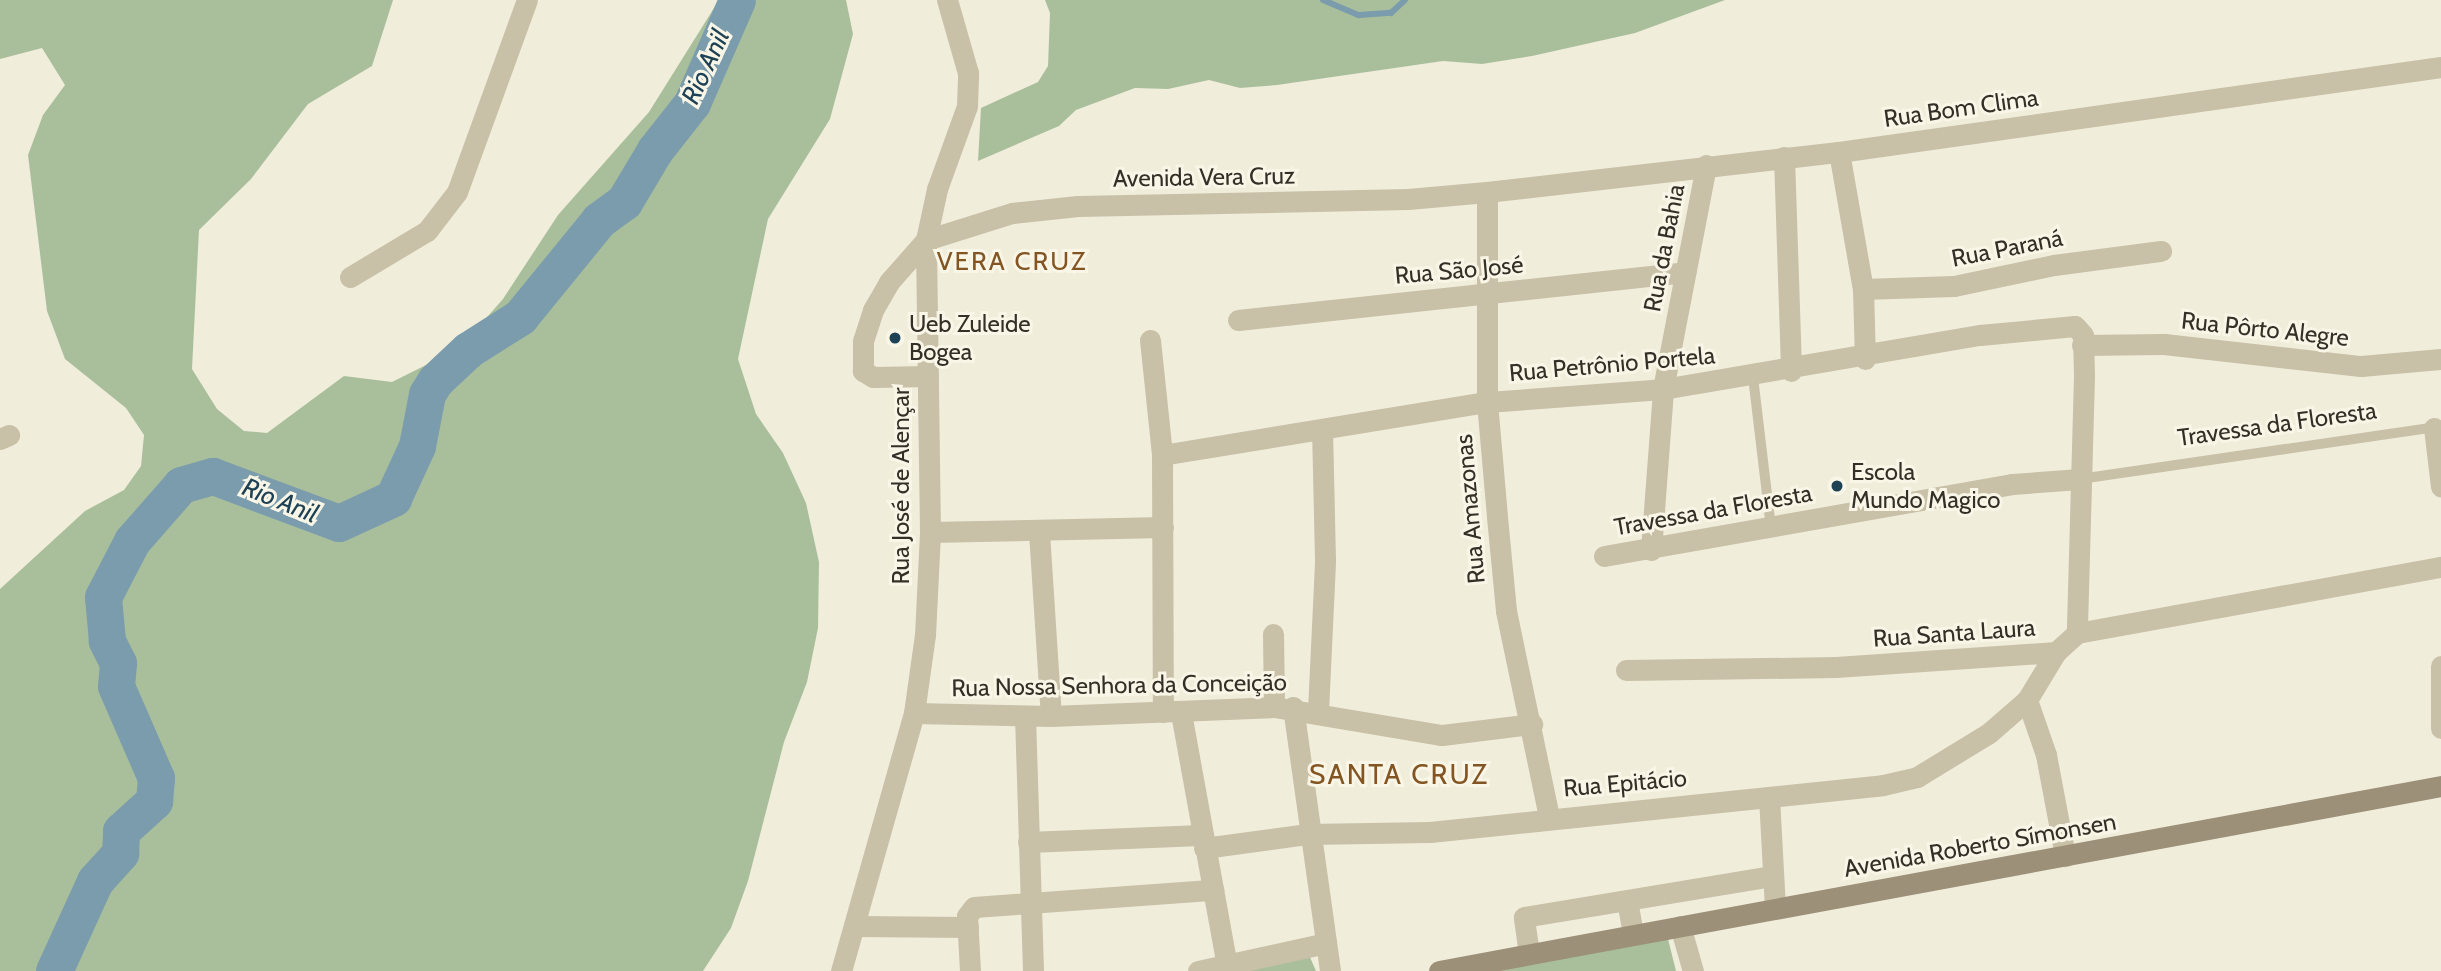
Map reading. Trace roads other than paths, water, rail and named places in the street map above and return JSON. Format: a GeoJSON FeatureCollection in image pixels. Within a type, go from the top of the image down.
{"type":"FeatureCollection","features":[{"type":"Feature","properties":{"kind":"street"},"geometry":{"type":"LineString","coordinates":[[350,277],[427,230],[457,192],[527,0]]}},
{"type":"Feature","properties":{"kind":"street","name":"Rua José de Alençar"},"geometry":{"type":"LineString","coordinates":[[841,971],[914,713],[930,531],[926,240],[937,189],[967,106],[968,73],[947,0]]}},
{"type":"Feature","properties":{"kind":"street","name":"Rua Bom Clima"},"geometry":{"type":"LineString","coordinates":[[1487,192],[1706,165],[1839,152],[2441,67]]}},
{"type":"Feature","properties":{"kind":"street"},"geometry":{"type":"LineString","coordinates":[[1839,152],[1863,289],[1865,359]]}},
{"type":"Feature","properties":{"kind":"street"},"geometry":{"type":"LineString","coordinates":[[1784,157],[1791,371]]}},
{"type":"Feature","properties":{"kind":"street","name":"Rua da Bahia"},"geometry":{"type":"LineString","coordinates":[[1651,550],[1663,389],[1706,165]]}},
{"type":"Feature","properties":{"kind":"street","name":"Avenida Vera Cruz"},"geometry":{"type":"LineString","coordinates":[[926,240],[1045,207],[1408,199],[1487,192]]}},
{"type":"Feature","properties":{"kind":"street","name":"Rua Amazonas"},"geometry":{"type":"LineString","coordinates":[[1487,192],[1487,402],[1506,611],[1532,724],[1549,816]]}},
{"type":"Feature","properties":{"kind":"street"},"geometry":{"type":"LineString","coordinates":[[926,240],[889,282],[873,310],[861,364],[873,377],[928,376]]}},
{"type":"Feature","properties":{"kind":"street","name":"Rua Paraná"},"geometry":{"type":"LineString","coordinates":[[1863,289],[1954,286],[2054,265],[2161,251]]}},
{"type":"Feature","properties":{"kind":"street","name":"Rua São José"},"geometry":{"type":"LineString","coordinates":[[1238,320],[1685,272]]}},
{"type":"Feature","properties":{"kind":"street","name":"Rua Petrônio Portela"},"geometry":{"type":"LineString","coordinates":[[1160,446],[1322,432],[1487,402],[1663,389],[1753,377],[2067,325],[2081,330],[2082,345]]}},
{"type":"Feature","properties":{"kind":"street"},"geometry":{"type":"LineString","coordinates":[[1150,340],[1160,446],[1172,712],[1213,890],[1227,964]]}},
{"type":"Feature","properties":{"kind":"street","name":"Rua Pôrto Alegre"},"geometry":{"type":"LineString","coordinates":[[2082,345],[2164,344],[2361,366],[2441,359]]}},
{"type":"Feature","properties":{"kind":"street"},"geometry":{"type":"LineString","coordinates":[[2082,345],[2077,633],[2441,567]]}},
{"type":"Feature","properties":{"kind":"street"},"geometry":{"type":"LineString","coordinates":[[2437,427],[2441,486]]}},
{"type":"Feature","properties":{"kind":"street"},"geometry":{"type":"LineString","coordinates":[[1318,711],[1325,559],[1322,432]]}},
{"type":"Feature","properties":{"kind":"street","name":"Travessa da Floresta"},"geometry":{"type":"LineString","coordinates":[[1604,556],[1651,550],[2012,484],[2080,479]]}},
{"type":"Feature","properties":{"kind":"street"},"geometry":{"type":"LineString","coordinates":[[930,531],[1039,532],[1163,527]]}},
{"type":"Feature","properties":{"kind":"street"},"geometry":{"type":"LineString","coordinates":[[1039,532],[1051,716]]}},
{"type":"Feature","properties":{"kind":"street","name":"Rua Santa Laura"},"geometry":{"type":"LineString","coordinates":[[1626,670],[1836,667],[2056,652],[2077,633]]}},
{"type":"Feature","properties":{"kind":"street"},"geometry":{"type":"LineString","coordinates":[[1273,634],[1330,971]]}},
{"type":"Feature","properties":{"kind":"street"},"geometry":{"type":"LineString","coordinates":[[2056,652],[2027,700],[2046,755],[2065,856]]}},
{"type":"Feature","properties":{"kind":"street"},"geometry":{"type":"LineString","coordinates":[[2441,666],[2437,707],[2441,728]]}},
{"type":"Feature","properties":{"kind":"street","name":"Rua Epitácio"},"geometry":{"type":"LineString","coordinates":[[1028,842],[1202,842],[1308,834],[1430,832],[1549,816],[1769,797],[1917,777],[1959,754],[2027,700]]}},
{"type":"Feature","properties":{"kind":"street","name":"Rua Nossa Senhora da Conceição"},"geometry":{"type":"LineString","coordinates":[[914,713],[1051,716],[1284,707],[1442,735],[1532,724]]}},
{"type":"Feature","properties":{"kind":"street"},"geometry":{"type":"LineString","coordinates":[[1025,716],[1028,903],[1033,971]]}},
{"type":"Feature","properties":{"kind":"street","name":"Avenida Roberto Símonsen"},"geometry":{"type":"LineString","coordinates":[[1439,971],[2441,786]]}},
{"type":"Feature","properties":{"kind":"street"},"geometry":{"type":"LineString","coordinates":[[1769,797],[1775,909]]}},
{"type":"Feature","properties":{"kind":"street"},"geometry":{"type":"LineString","coordinates":[[1529,954],[1524,917],[1773,876]]}},
{"type":"Feature","properties":{"kind":"street"},"geometry":{"type":"LineString","coordinates":[[970,971],[968,911],[974,907],[1213,890]]}},
{"type":"Feature","properties":{"kind":"street"},"geometry":{"type":"LineString","coordinates":[[1627,900],[1633,935]]}},
{"type":"Feature","properties":{"kind":"street"},"geometry":{"type":"LineString","coordinates":[[854,926],[968,927]]}},
{"type":"Feature","properties":{"kind":"street"},"geometry":{"type":"LineString","coordinates":[[1680,926],[1693,971]]}},
{"type":"Feature","properties":{"kind":"street"},"geometry":{"type":"LineString","coordinates":[[1198,971],[1326,943]]}},
{"type":"Feature","properties":{"kind":"lane"},"geometry":{"type":"LineString","coordinates":[[1753,377],[1771,527]]}},
{"type":"Feature","properties":{"kind":"lane","name":"Travessa da Floresta"},"geometry":{"type":"LineString","coordinates":[[2080,479],[2437,427]]}},
{"type":"Feature","properties":{"kind":"waterway","name":"Rio Anil"},"geometry":{"type":"LineString","coordinates":[[54,971],[95,881],[120,853],[121,831],[154,801],[156,778],[116,686],[118,663],[107,641],[103,597],[132,541],[181,485],[213,476],[339,523],[393,498],[417,446],[427,394],[435,381],[468,350],[520,317],[599,220],[624,202],[655,150],[692,103],[737,0]]}},
{"type":"Feature","properties":{"kind":"waterway"},"geometry":{"type":"LineString","coordinates":[[1323,0],[1359,15],[1391,13],[1405,0]]}},
{"type":"Feature","properties":{"kind":"place","name":"Ueb Zuleide Bogea"},"geometry":{"type":"Point","coordinates":[895,338]}},
{"type":"Feature","properties":{"kind":"place","name":"Escola Mundo Magico"},"geometry":{"type":"Point","coordinates":[1837,486]}},
{"type":"Feature","properties":{"kind":"district","name":"VERA CRUZ"},"geometry":{"type":"Point","coordinates":[1012,262]}},
{"type":"Feature","properties":{"kind":"district","name":"SANTA CRUZ"},"geometry":{"type":"Point","coordinates":[1399,774]}}]}
